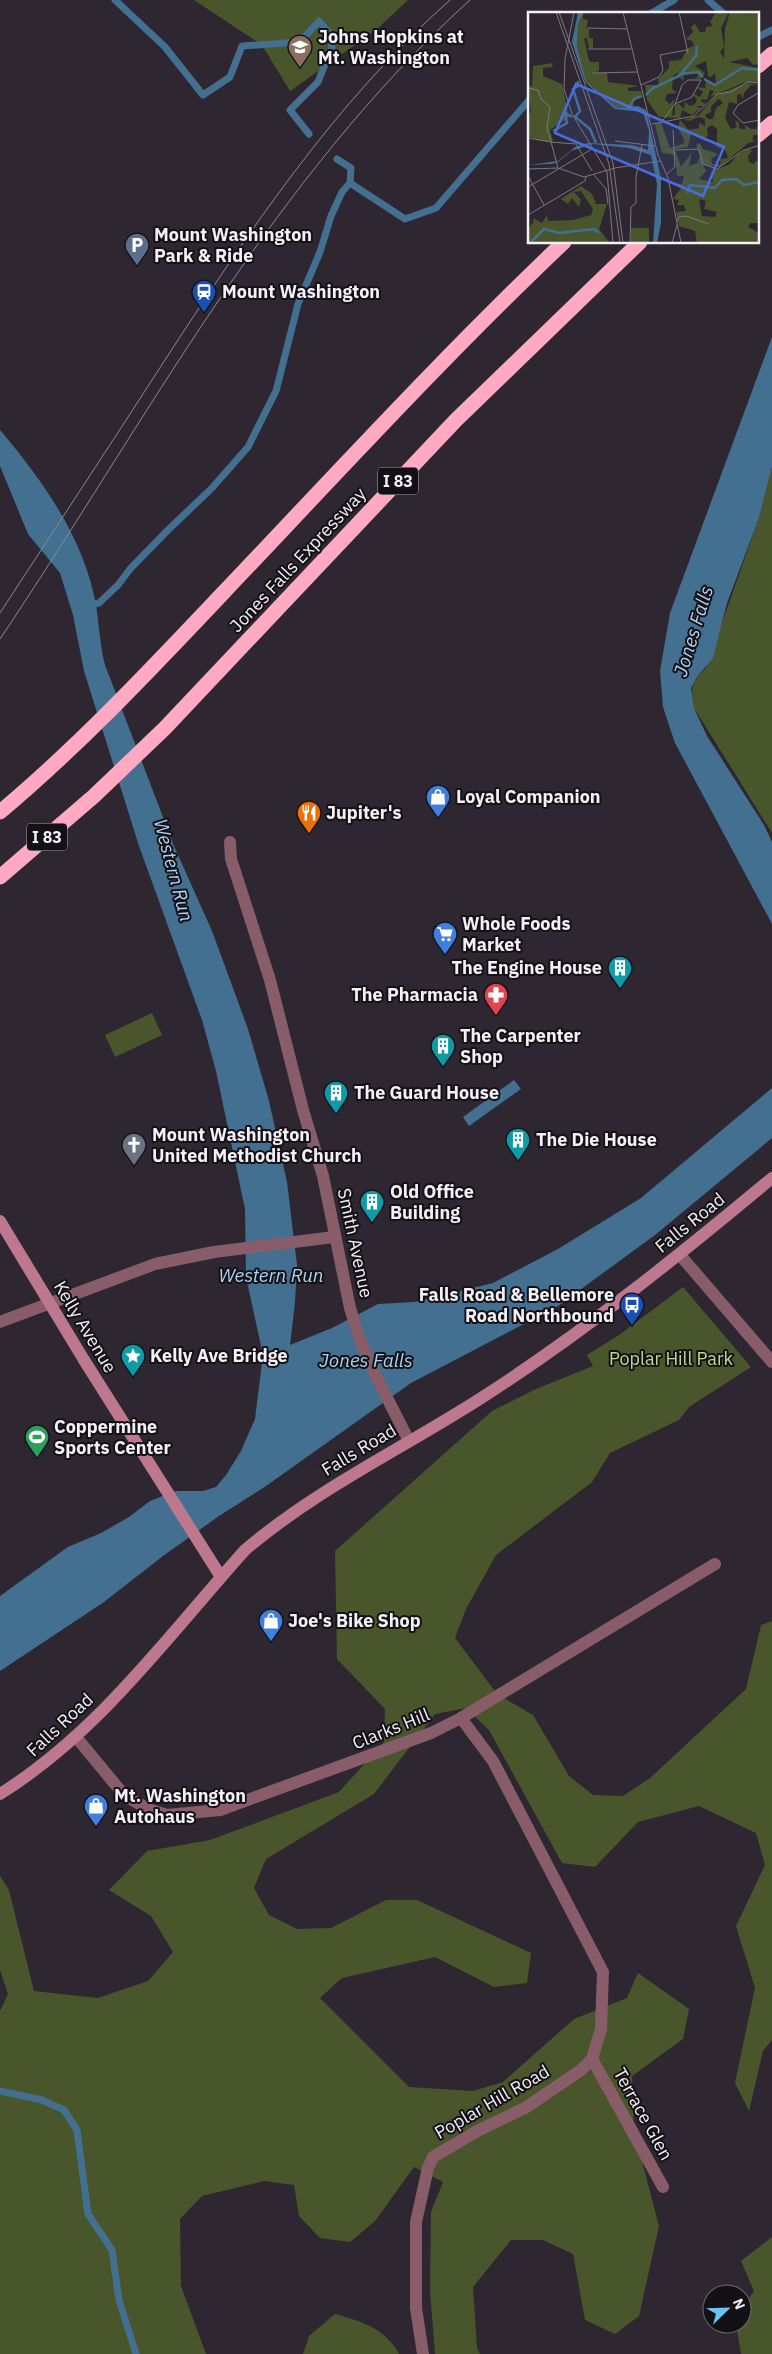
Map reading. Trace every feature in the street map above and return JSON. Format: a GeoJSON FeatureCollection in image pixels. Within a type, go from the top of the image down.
{"type":"FeatureCollection","features":[{"type":"Feature","properties":{"kind":"highway"},"geometry":{"type":"LineString","coordinates":[[760,64],[772,54]]}},
{"type":"Feature","properties":{"kind":"highway"},"geometry":{"type":"LineString","coordinates":[[760,133],[772,123]]}},
{"type":"Feature","properties":{"kind":"highway","name":"Jones Falls Expressway"},"geometry":{"type":"LineString","coordinates":[[0,812],[144,677],[419,387],[562,244]]}},
{"type":"Feature","properties":{"kind":"highway","name":"Jones Falls Expressway"},"geometry":{"type":"LineString","coordinates":[[0,877],[94,796],[165,728],[456,420],[638,244]]}},
{"type":"Feature","properties":{"kind":"main road","name":"Falls Road"},"geometry":{"type":"LineString","coordinates":[[0,1794],[34,1772],[76,1737],[141,1669],[245,1550],[292,1513],[507,1381],[605,1313],[680,1255],[772,1178]]}},
{"type":"Feature","properties":{"kind":"main road","name":"Kelly Avenue"},"geometry":{"type":"LineString","coordinates":[[0,1221],[194,1538],[220,1577]]}},
{"type":"Feature","properties":{"kind":"street","name":"Smith Avenue"},"geometry":{"type":"LineString","coordinates":[[230,842],[231,860],[270,980],[323,1176],[342,1278],[360,1340],[394,1415],[409,1441]]}},
{"type":"Feature","properties":{"kind":"street"},"geometry":{"type":"LineString","coordinates":[[0,1322],[155,1264],[214,1252],[334,1237]]}},
{"type":"Feature","properties":{"kind":"street"},"geometry":{"type":"LineString","coordinates":[[680,1255],[772,1362]]}},
{"type":"Feature","properties":{"kind":"street","name":"Clarks Hill"},"geometry":{"type":"LineString","coordinates":[[76,1737],[124,1795],[148,1809],[167,1815],[220,1810],[422,1736],[461,1718],[715,1564]]}},
{"type":"Feature","properties":{"kind":"street"},"geometry":{"type":"LineString","coordinates":[[461,1718],[493,1761],[603,1972],[601,2029],[592,2059]]}},
{"type":"Feature","properties":{"kind":"street","name":"Terrace Glen"},"geometry":{"type":"LineString","coordinates":[[592,2059],[663,2187]]}},
{"type":"Feature","properties":{"kind":"street","name":"Poplar Hill Road"},"geometry":{"type":"LineString","coordinates":[[423,2354],[416,2308],[416,2222],[428,2168],[433,2157],[479,2130],[525,2108],[581,2070],[592,2059]]}},
{"type":"Feature","properties":{"kind":"green space","name":"Johns Hopkins at Mt. Washington"},"geometry":{"type":"Polygon","coordinates":[[[194,0],[408,0],[376,30],[290,91],[262,45],[194,0]]]}},
{"type":"Feature","properties":{"kind":"green space"},"geometry":{"type":"Polygon","coordinates":[[[772,467],[772,833],[694,708],[692,691],[694,682],[706,668],[759,518],[772,467]]]}},
{"type":"Feature","properties":{"kind":"green space"},"geometry":{"type":"Polygon","coordinates":[[[152,1013],[162,1035],[115,1057],[105,1035],[152,1013]]]}},
{"type":"Feature","properties":{"kind":"green space","name":"Poplar Hill Park"},"geometry":{"type":"Polygon","coordinates":[[[683,1287],[751,1367],[689,1407],[679,1420],[610,1453],[592,1482],[496,1555],[466,1609],[455,1638],[497,1694],[533,1715],[569,1776],[593,1795],[623,1796],[650,1778],[746,1689],[761,1625],[772,1621],[772,2040],[763,2051],[749,2111],[735,2083],[755,1988],[736,1926],[765,1865],[756,1833],[699,1806],[638,1822],[595,1867],[562,1863],[489,1730],[466,1708],[435,1714],[374,1794],[266,1859],[254,1888],[269,1915],[297,1929],[331,1928],[386,1900],[417,1900],[531,1953],[527,1983],[494,1987],[435,1957],[342,1978],[320,1998],[409,2087],[473,2091],[503,2082],[574,2019],[627,1998],[638,1973],[689,2009],[683,2039],[632,2076],[634,2131],[659,2226],[639,2316],[615,2334],[585,2320],[573,2254],[543,2240],[511,2240],[473,2287],[477,2348],[480,2354],[435,2354],[430,2291],[431,2212],[443,2182],[414,2167],[375,2221],[350,2242],[320,2238],[299,2216],[294,2185],[264,2181],[202,2196],[180,2219],[181,2286],[206,2354],[0,2354],[0,2011],[8,1994],[0,1970],[0,1876],[9,1890],[34,1991],[98,1998],[148,1981],[173,1952],[151,1916],[109,1890],[147,1851],[210,1840],[339,1792],[384,1742],[385,1709],[337,1659],[335,1551],[492,1411],[536,1389],[593,1366],[587,1355],[619,1335],[683,1287]]]}},
{"type":"Feature","properties":{"kind":"green space"},"geometry":{"type":"Polygon","coordinates":[[[772,2237],[772,2354],[741,2354],[738,2334],[752,2334],[752,2294],[754,2291],[741,2261],[772,2237]]]}},
{"type":"Feature","properties":{"kind":"green space"},"geometry":{"type":"Polygon","coordinates":[[[335,2314],[363,2323],[380,2332],[394,2345],[399,2354],[303,2354],[309,2336],[335,2314]]]}},
{"type":"Feature","properties":{"kind":"water","name":"Jones Falls"},"geometry":{"type":"Polygon","coordinates":[[[772,337],[772,467],[759,518],[727,603],[713,658],[697,677],[691,688],[694,708],[707,736],[764,825],[772,842],[772,924],[675,743],[663,707],[660,671],[670,613],[772,337]]]}},
{"type":"Feature","properties":{"kind":"water","name":"Western Run"},"geometry":{"type":"Polygon","coordinates":[[[0,430],[46,490],[72,534],[82,557],[96,605],[105,665],[174,846],[212,931],[248,1029],[269,1101],[287,1182],[297,1265],[290,1345],[332,1328],[378,1304],[415,1302],[493,1283],[558,1249],[641,1198],[772,1088],[772,1138],[655,1235],[558,1306],[411,1383],[266,1486],[219,1516],[163,1556],[104,1602],[0,1671],[0,1596],[68,1547],[101,1533],[129,1517],[150,1501],[176,1491],[203,1491],[216,1487],[226,1475],[241,1451],[255,1419],[263,1355],[246,1277],[245,1209],[216,1071],[202,1020],[139,846],[84,671],[73,615],[60,573],[28,534],[0,466],[0,430]]]}},
{"type":"Feature","properties":{"kind":"water"},"geometry":{"type":"Polygon","coordinates":[[[514,1080],[521,1089],[469,1126],[463,1117],[514,1080]]]}},
{"type":"Feature","properties":{"kind":"waterway"},"geometry":{"type":"LineString","coordinates":[[115,0],[165,47],[203,95],[230,77],[242,46],[300,42],[319,21],[330,34],[332,47],[318,82],[290,110],[309,134]]}},
{"type":"Feature","properties":{"kind":"waterway"},"geometry":{"type":"LineString","coordinates":[[653,12],[674,0]]}},
{"type":"Feature","properties":{"kind":"waterway"},"geometry":{"type":"LineString","coordinates":[[708,0],[722,12]]}},
{"type":"Feature","properties":{"kind":"waterway"},"geometry":{"type":"LineString","coordinates":[[760,36],[772,30]]}},
{"type":"Feature","properties":{"kind":"waterway"},"geometry":{"type":"LineString","coordinates":[[350,183],[405,219],[436,208],[528,101]]}},
{"type":"Feature","properties":{"kind":"waterway"},"geometry":{"type":"LineString","coordinates":[[89,606],[99,603],[118,585],[130,569],[212,488],[248,447],[276,391],[298,304],[320,252],[331,216],[342,192],[350,183],[351,168],[337,159]]}},
{"type":"Feature","properties":{"kind":"waterway"},"geometry":{"type":"LineString","coordinates":[[0,2091],[42,2100],[64,2110],[77,2130],[88,2214],[112,2250],[119,2300],[136,2354]]}},
{"type":"Feature","properties":{"kind":"tram line"},"geometry":{"type":"LineString","coordinates":[[0,613],[227,266],[294,172],[368,82],[450,0]]}},
{"type":"Feature","properties":{"kind":"tram line"},"geometry":{"type":"LineString","coordinates":[[0,639],[216,304],[273,223],[334,145],[399,70],[470,0]]}},
{"type":"Feature","properties":{"kind":"place","name":"Johns Hopkins at Mt. Washington"},"geometry":{"type":"Point","coordinates":[300,68]}},
{"type":"Feature","properties":{"kind":"place","name":"Mount Washington Park & Ride"},"geometry":{"type":"Point","coordinates":[137,266]}},
{"type":"Feature","properties":{"kind":"place","name":"Mount Washington"},"geometry":{"type":"Point","coordinates":[204,313]}},
{"type":"Feature","properties":{"kind":"place","name":"Loyal Companion"},"geometry":{"type":"Point","coordinates":[438,818]}},
{"type":"Feature","properties":{"kind":"place","name":"Jupiter's"},"geometry":{"type":"Point","coordinates":[309,834]}},
{"type":"Feature","properties":{"kind":"place","name":"Whole Foods Market"},"geometry":{"type":"Point","coordinates":[445,955]}},
{"type":"Feature","properties":{"kind":"place","name":"The Engine House"},"geometry":{"type":"Point","coordinates":[620,989]}},
{"type":"Feature","properties":{"kind":"place","name":"The Pharmacia"},"geometry":{"type":"Point","coordinates":[496,1016]}},
{"type":"Feature","properties":{"kind":"place","name":"The Carpenter Shop"},"geometry":{"type":"Point","coordinates":[443,1067]}},
{"type":"Feature","properties":{"kind":"place","name":"The Guard House"},"geometry":{"type":"Point","coordinates":[336,1114]}},
{"type":"Feature","properties":{"kind":"place","name":"The Die House"},"geometry":{"type":"Point","coordinates":[518,1161]}},
{"type":"Feature","properties":{"kind":"place","name":"Mount Washington United Methodist Church"},"geometry":{"type":"Point","coordinates":[134,1166]}},
{"type":"Feature","properties":{"kind":"place","name":"Old Office Building"},"geometry":{"type":"Point","coordinates":[372,1223]}},
{"type":"Feature","properties":{"kind":"place","name":"Falls Road & Bellemore Road Northbound"},"geometry":{"type":"Point","coordinates":[632,1326]}},
{"type":"Feature","properties":{"kind":"place","name":"Kelly Ave Bridge"},"geometry":{"type":"Point","coordinates":[133,1377]}},
{"type":"Feature","properties":{"kind":"place","name":"Coppermine Sports Center"},"geometry":{"type":"Point","coordinates":[37,1458]}},
{"type":"Feature","properties":{"kind":"place","name":"Joe's Bike Shop"},"geometry":{"type":"Point","coordinates":[271,1642]}},
{"type":"Feature","properties":{"kind":"place","name":"Mt. Washington Autohaus"},"geometry":{"type":"Point","coordinates":[96,1827]}}]}
